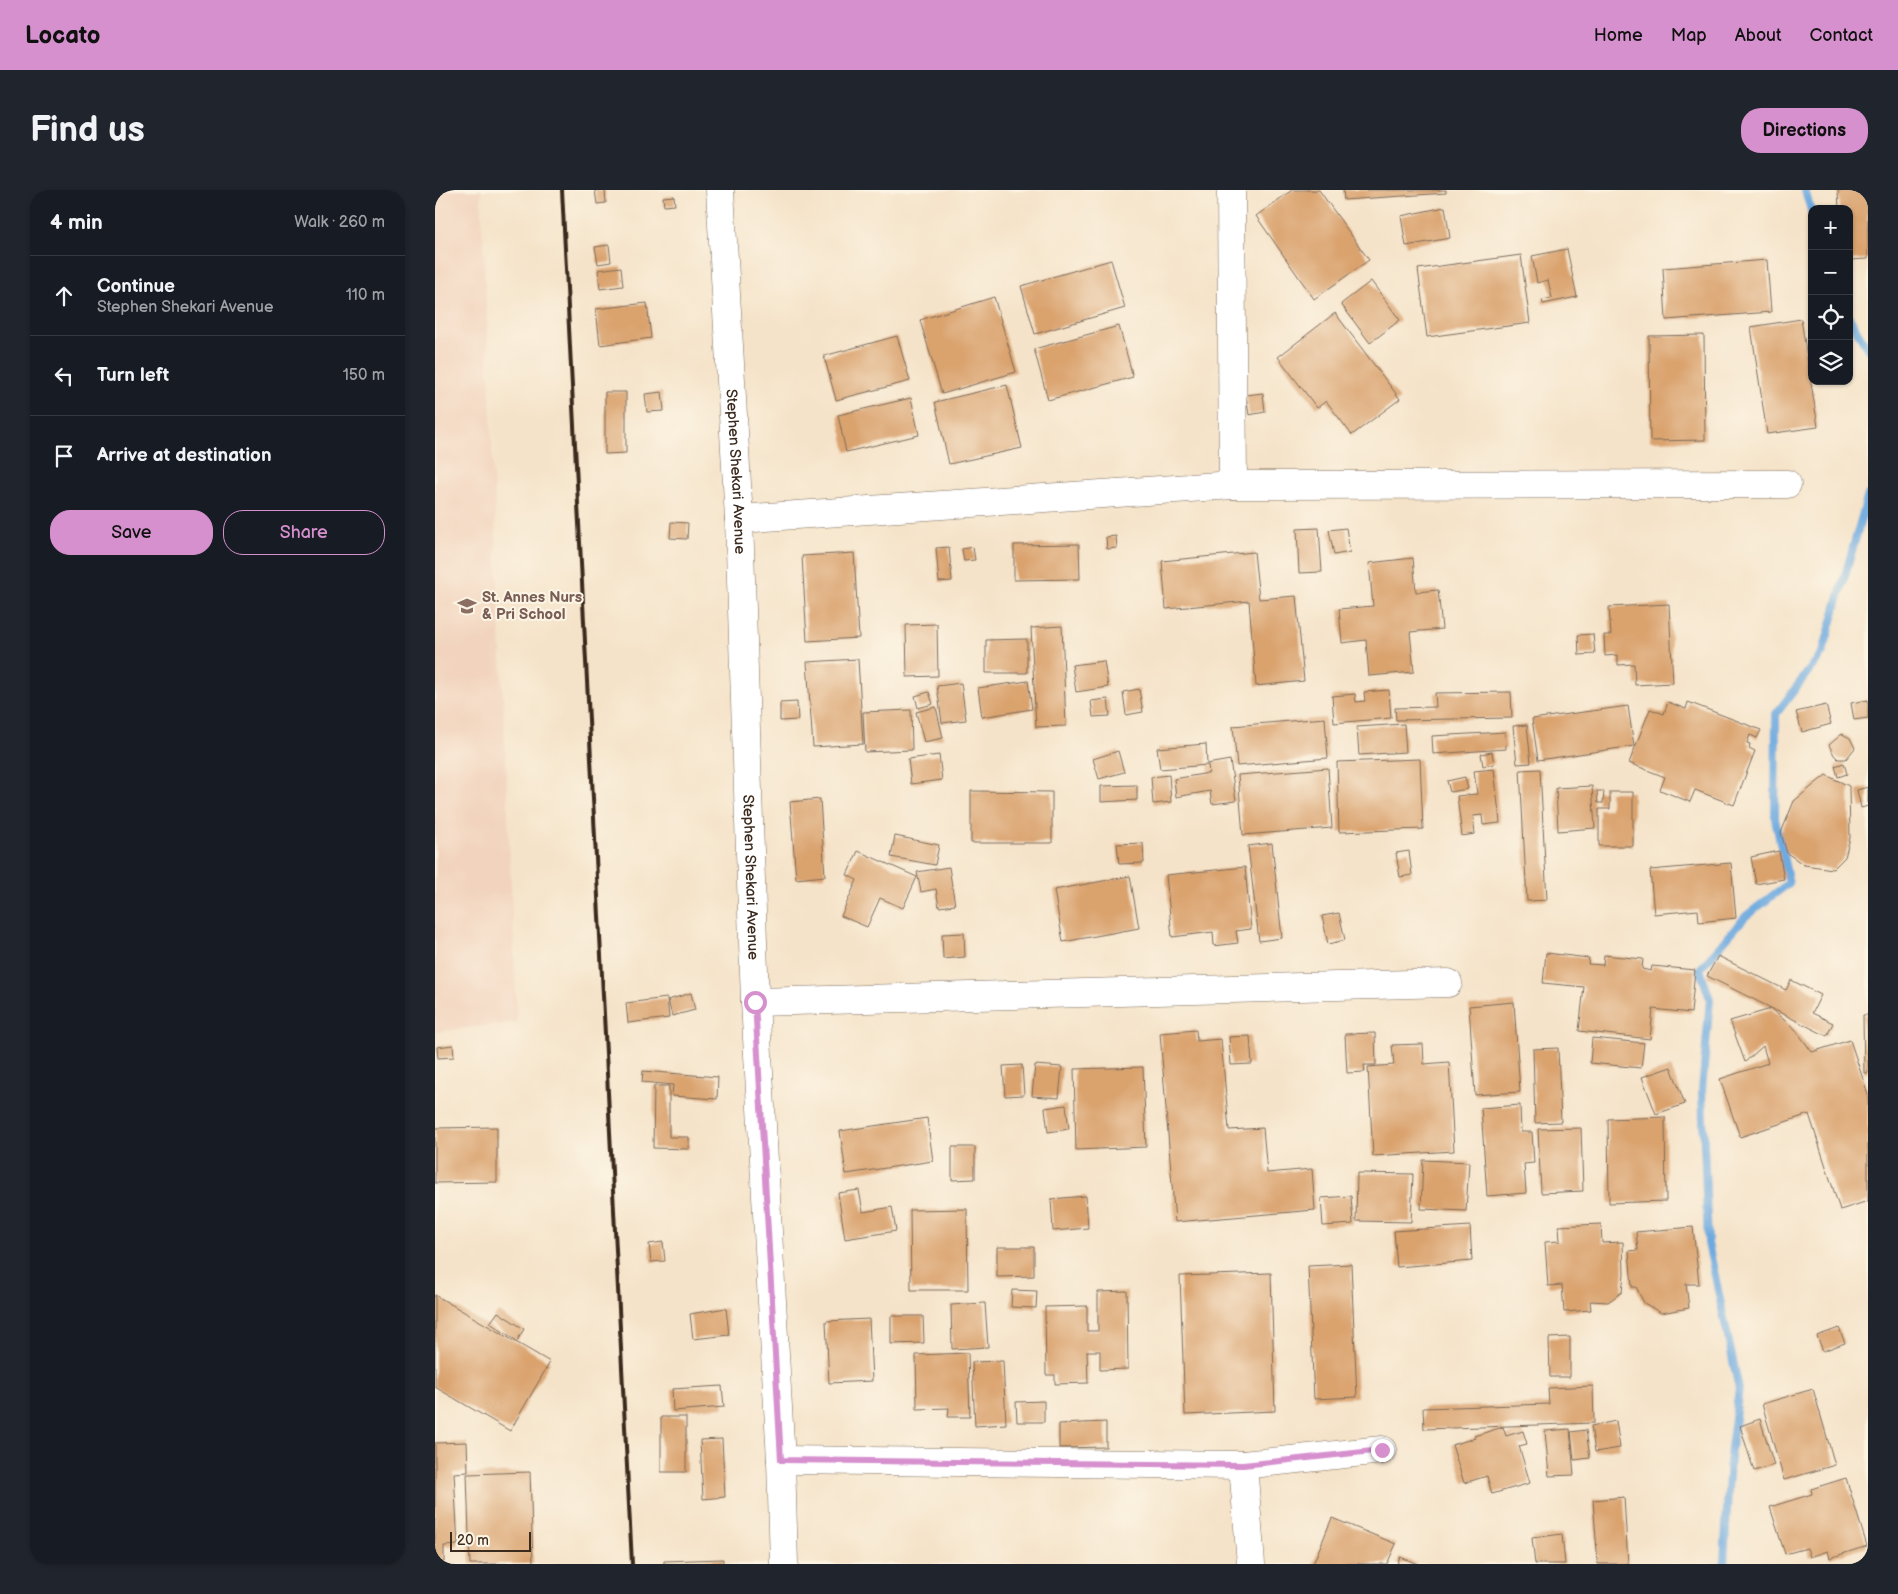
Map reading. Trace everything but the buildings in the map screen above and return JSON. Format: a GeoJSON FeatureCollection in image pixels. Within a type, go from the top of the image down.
{"type":"FeatureCollection","features":[{"type":"Feature","properties":{"kind":"street","name":"Stephen Shekari Avenue"},"geometry":{"type":"LineString","coordinates":[[720,190],[739,518],[755,1002],[781,1460],[784,1564]]}},
{"type":"Feature","properties":{"kind":"street"},"geometry":{"type":"LineString","coordinates":[[1231,190],[1233,485]]}},
{"type":"Feature","properties":{"kind":"street"},"geometry":{"type":"LineString","coordinates":[[739,518],[1233,485],[1787,484]]}},
{"type":"Feature","properties":{"kind":"street"},"geometry":{"type":"LineString","coordinates":[[755,1002],[1448,983]]}},
{"type":"Feature","properties":{"kind":"street"},"geometry":{"type":"LineString","coordinates":[[781,1460],[1243,1465],[1382,1450]]}},
{"type":"Feature","properties":{"kind":"street"},"geometry":{"type":"LineString","coordinates":[[1243,1465],[1251,1564]]}},
{"type":"Feature","properties":{"kind":"shaded area","name":"St. Annes Nurs & Pri School"},"geometry":{"type":"Polygon","coordinates":[[[435,190],[481,190],[517,1022],[435,1032],[435,190]]]}},
{"type":"Feature","properties":{"kind":"waterway"},"geometry":{"type":"LineString","coordinates":[[1805,190],[1809,205]]}},
{"type":"Feature","properties":{"kind":"waterway"},"geometry":{"type":"LineString","coordinates":[[1853,324],[1868,350]]}},
{"type":"Feature","properties":{"kind":"waterway"},"geometry":{"type":"LineString","coordinates":[[1724,1564],[1730,1455],[1739,1389],[1708,1243],[1702,1091],[1710,999],[1700,969],[1746,916],[1789,883],[1775,819],[1776,714],[1823,652],[1868,495]]}},
{"type":"Feature","properties":{"kind":"railway"},"geometry":{"type":"LineString","coordinates":[[562,190],[632,1564]]}},
{"type":"Feature","properties":{"kind":"place","name":"St. Annes Nurs & Pri School"},"geometry":{"type":"Point","coordinates":[467,606]}},
{"type":"Feature","properties":{"kind":"route"},"geometry":{"type":"LineString","coordinates":[[755,1002],[781,1460],[1243,1465],[1382,1450]]}}]}
